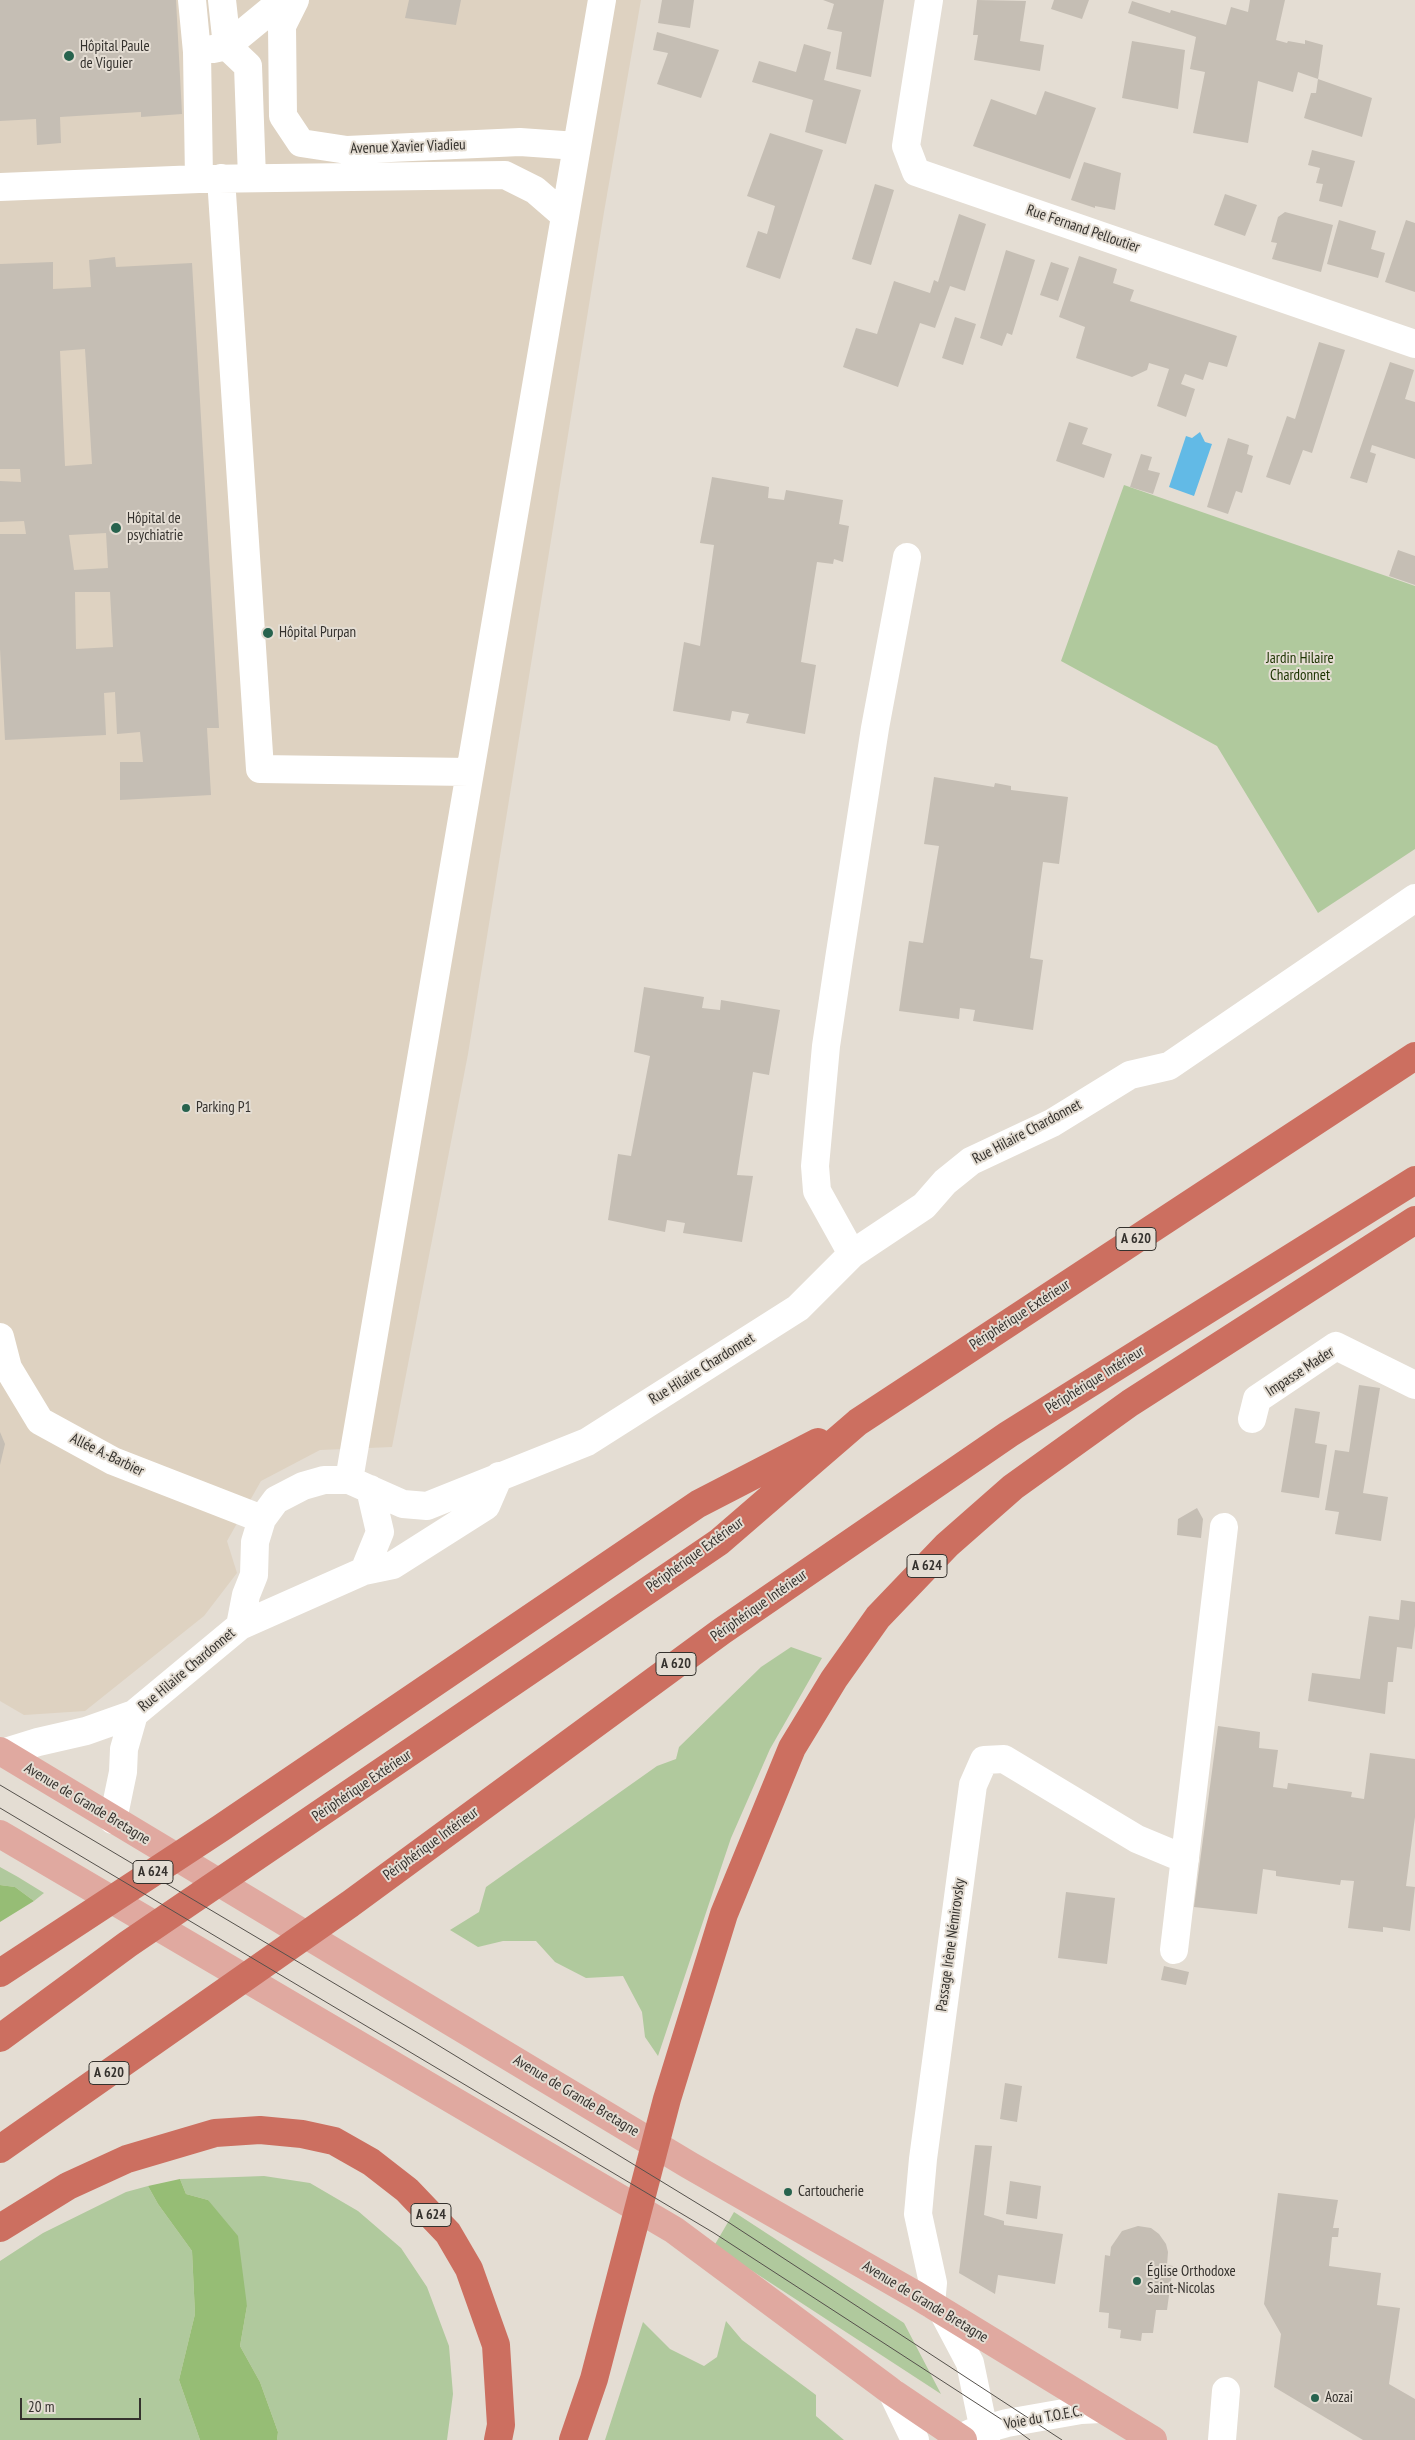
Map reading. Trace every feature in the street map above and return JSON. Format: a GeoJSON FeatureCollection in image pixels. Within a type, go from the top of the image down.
{"type":"FeatureCollection","features":[{"type":"Feature","properties":{"kind":"highway","name":"Périphérique Extérieur"},"geometry":{"type":"LineString","coordinates":[[0,2038],[128,1944],[719,1542],[858,1422],[1415,1056]]}},
{"type":"Feature","properties":{"kind":"highway","name":"Périphérique Intérieur"},"geometry":{"type":"LineString","coordinates":[[0,2149],[350,1904],[722,1631],[1008,1434],[1415,1180]]}},
{"type":"Feature","properties":{"kind":"highway","name":"A 624"},"geometry":{"type":"LineString","coordinates":[[573,2440],[594,2379],[667,2099],[724,1914],[792,1748],[829,1686],[878,1617],[946,1545],[1013,1487],[1130,1403],[1415,1220]]}},
{"type":"Feature","properties":{"kind":"highway","name":"A 624"},"geometry":{"type":"LineString","coordinates":[[0,1973],[221,1828],[698,1504],[858,1422]]}},
{"type":"Feature","properties":{"kind":"highway","name":"A 624"},"geometry":{"type":"LineString","coordinates":[[0,2228],[68,2186],[127,2159],[215,2133],[260,2130],[302,2134],[334,2141],[371,2162],[407,2190],[448,2233],[469,2269],[496,2345],[501,2424],[498,2440]]}},
{"type":"Feature","properties":{"kind":"main road","name":"Avenue de Grande Bretagne"},"geometry":{"type":"LineString","coordinates":[[1,1752],[689,2165],[937,2308],[1153,2440]]}},
{"type":"Feature","properties":{"kind":"main road"},"geometry":{"type":"LineString","coordinates":[[0,1834],[674,2230],[892,2392],[970,2437]]}},
{"type":"Feature","properties":{"kind":"street"},"geometry":{"type":"LineString","coordinates":[[192,0],[210,178],[260,769],[469,772]]}},
{"type":"Feature","properties":{"kind":"street"},"geometry":{"type":"LineString","coordinates":[[222,0],[227,46],[248,66],[252,178]]}},
{"type":"Feature","properties":{"kind":"street"},"geometry":{"type":"LineString","coordinates":[[197,52],[227,46],[283,0]]}},
{"type":"Feature","properties":{"kind":"street","name":"Avenue Xavier Viadieu"},"geometry":{"type":"LineString","coordinates":[[295,0],[282,26],[283,116],[301,143],[347,150],[520,142],[577,146]]}},
{"type":"Feature","properties":{"kind":"street"},"geometry":{"type":"LineString","coordinates":[[364,1571],[380,1532],[359,1485],[469,772],[602,0]]}},
{"type":"Feature","properties":{"kind":"street","name":"Rue Fernand Pelloutier"},"geometry":{"type":"LineString","coordinates":[[929,0],[906,146],[916,172],[1415,344]]}},
{"type":"Feature","properties":{"kind":"street"},"geometry":{"type":"LineString","coordinates":[[0,187],[210,178],[505,174],[535,190],[565,216]]}},
{"type":"Feature","properties":{"kind":"street"},"geometry":{"type":"LineString","coordinates":[[852,1254],[817,1191],[814,1166],[826,1046],[858,835],[875,728],[907,557]]}},
{"type":"Feature","properties":{"kind":"street","name":"Rue Hilaire Chardonnet"},"geometry":{"type":"LineString","coordinates":[[240,1626],[246,1596],[254,1574],[255,1542],[262,1519],[276,1500],[303,1486],[324,1480],[359,1485],[403,1504],[427,1506],[596,1436],[798,1308],[852,1254],[924,1206],[945,1182],[971,1161],[1052,1123],[1130,1075],[1169,1066],[1415,898]]}},
{"type":"Feature","properties":{"kind":"street","name":"Allée A.-Barbier"},"geometry":{"type":"LineString","coordinates":[[0,1337],[8,1368],[40,1421],[114,1462],[262,1519]]}},
{"type":"Feature","properties":{"kind":"street","name":"Impasse Mader"},"geometry":{"type":"LineString","coordinates":[[1252,1419],[1257,1399],[1336,1346],[1415,1385]]}},
{"type":"Feature","properties":{"kind":"street","name":"Rue Hilaire Chardonnet"},"geometry":{"type":"LineString","coordinates":[[1,1752],[86,1731],[134,1714],[240,1626],[364,1571],[394,1565],[486,1506],[499,1476]]}},
{"type":"Feature","properties":{"kind":"street"},"geometry":{"type":"LineString","coordinates":[[1174,1950],[1224,1527]]}},
{"type":"Feature","properties":{"kind":"street","name":"Rue Hilaire Chardonnet"},"geometry":{"type":"LineString","coordinates":[[113,1820],[123,1772],[124,1749],[134,1714]]}},
{"type":"Feature","properties":{"kind":"street","name":"Passage Irène Némirovsky"},"geometry":{"type":"LineString","coordinates":[[937,2308],[918,2214],[923,2159],[973,1785],[984,1760],[1004,1759],[1137,1838],[1185,1858]]}},
{"type":"Feature","properties":{"kind":"street","name":"Voie du T.O.E.C."},"geometry":{"type":"LineString","coordinates":[[937,2308],[970,2363],[970,2437],[1050,2415],[1101,2409]]}},
{"type":"Feature","properties":{"kind":"street"},"geometry":{"type":"LineString","coordinates":[[1222,2440],[1226,2391]]}},
{"type":"Feature","properties":{"kind":"street"},"geometry":{"type":"LineString","coordinates":[[892,2392],[915,2440]]}},
{"type":"Feature","properties":{"kind":"shaded area","name":"Hôpital Purpan"},"geometry":{"type":"Polygon","coordinates":[[[0,0],[641,0],[604,212],[468,1054],[392,1447],[320,1450],[261,1481],[227,1541],[237,1573],[204,1616],[85,1711],[24,1715],[0,1701],[0,0]]]}},
{"type":"Feature","properties":{"kind":"green space","name":"Jardin Hilaire Chardonnet"},"geometry":{"type":"Polygon","coordinates":[[[1124,485],[1415,586],[1415,849],[1318,913],[1217,746],[1061,661],[1124,485]]]}},
{"type":"Feature","properties":{"kind":"green space"},"geometry":{"type":"Polygon","coordinates":[[[791,1647],[822,1658],[770,1749],[731,1838],[658,2056],[645,2037],[642,2012],[623,1976],[586,1978],[555,1962],[536,1941],[503,1941],[478,1947],[450,1930],[479,1912],[486,1887],[657,1766],[676,1759],[679,1747],[761,1667],[791,1647]]]}},
{"type":"Feature","properties":{"kind":"green space"},"geometry":{"type":"Polygon","coordinates":[[[0,1867],[44,1893],[34,1901],[15,1887],[0,1885],[0,1867]]]}},
{"type":"Feature","properties":{"kind":"green space"},"geometry":{"type":"Polygon","coordinates":[[[0,1885],[15,1887],[34,1901],[0,1922],[0,1885]]]}},
{"type":"Feature","properties":{"kind":"green space"},"geometry":{"type":"Polygon","coordinates":[[[264,2176],[310,2183],[358,2211],[401,2248],[427,2287],[449,2346],[453,2394],[447,2440],[277,2440],[278,2432],[260,2382],[240,2346],[247,2306],[208,2200],[186,2194],[180,2179],[264,2176]]]}},
{"type":"Feature","properties":{"kind":"green space"},"geometry":{"type":"Polygon","coordinates":[[[180,2179],[186,2194],[208,2200],[238,2236],[247,2306],[240,2346],[260,2382],[278,2432],[277,2440],[200,2440],[179,2380],[195,2314],[192,2251],[158,2204],[148,2186],[180,2179]]]}},
{"type":"Feature","properties":{"kind":"green space"},"geometry":{"type":"Polygon","coordinates":[[[148,2186],[158,2204],[192,2251],[195,2314],[179,2380],[200,2440],[0,2440],[0,2261],[43,2233],[126,2192],[148,2186]]]}},
{"type":"Feature","properties":{"kind":"green space"},"geometry":{"type":"Polygon","coordinates":[[[734,2212],[904,2323],[941,2394],[714,2246],[734,2212]]]}},
{"type":"Feature","properties":{"kind":"green space"},"geometry":{"type":"Polygon","coordinates":[[[726,2321],[742,2340],[816,2395],[816,2416],[844,2440],[605,2440],[643,2322],[670,2349],[704,2366],[717,2357],[726,2321]]]}},
{"type":"Feature","properties":{"kind":"water"},"geometry":{"type":"Polygon","coordinates":[[[1200,432],[1205,442],[1212,444],[1194,496],[1169,487],[1186,436],[1192,438],[1200,432]]]}},
{"type":"Feature","properties":{"kind":"building","name":"Hôpital Paule de Viguier"},"geometry":{"type":"Polygon","coordinates":[[[0,0],[176,0],[182,114],[141,117],[141,112],[60,117],[61,143],[37,145],[36,119],[0,121],[0,0]]]}},
{"type":"Feature","properties":{"kind":"building"},"geometry":{"type":"Polygon","coordinates":[[[409,0],[461,0],[456,25],[405,18],[409,0]]]}},
{"type":"Feature","properties":{"kind":"building"},"geometry":{"type":"Polygon","coordinates":[[[662,0],[694,0],[690,28],[658,23],[662,0]]]}},
{"type":"Feature","properties":{"kind":"building"},"geometry":{"type":"Polygon","coordinates":[[[823,0],[884,0],[871,77],[836,69],[842,32],[827,29],[834,4],[823,0]]]}},
{"type":"Feature","properties":{"kind":"building"},"geometry":{"type":"Polygon","coordinates":[[[977,0],[1026,1],[1020,41],[1044,45],[1040,71],[974,60],[978,35],[973,35],[977,0]]]}},
{"type":"Feature","properties":{"kind":"building"},"geometry":{"type":"Polygon","coordinates":[[[1054,0],[1089,0],[1082,19],[1051,9],[1054,0]]]}},
{"type":"Feature","properties":{"kind":"building"},"geometry":{"type":"Polygon","coordinates":[[[1250,0],[1285,0],[1276,40],[1305,44],[1305,40],[1323,45],[1318,79],[1298,72],[1293,92],[1258,81],[1248,143],[1193,133],[1205,72],[1190,69],[1196,37],[1128,13],[1132,1],[1170,13],[1171,10],[1226,25],[1231,7],[1248,12],[1250,0]]]}},
{"type":"Feature","properties":{"kind":"building"},"geometry":{"type":"Polygon","coordinates":[[[657,32],[719,50],[701,98],[657,84],[668,53],[653,50],[657,32]]]}},
{"type":"Feature","properties":{"kind":"building"},"geometry":{"type":"Polygon","coordinates":[[[1132,41],[1185,50],[1178,109],[1122,98],[1132,41]]]}},
{"type":"Feature","properties":{"kind":"building"},"geometry":{"type":"Polygon","coordinates":[[[804,44],[831,52],[824,80],[861,90],[846,144],[805,132],[813,100],[752,82],[759,61],[796,72],[804,44]]]}},
{"type":"Feature","properties":{"kind":"building"},"geometry":{"type":"Polygon","coordinates":[[[1318,79],[1372,98],[1362,137],[1304,118],[1311,93],[1316,93],[1318,79]]]}},
{"type":"Feature","properties":{"kind":"building"},"geometry":{"type":"Polygon","coordinates":[[[1045,91],[1096,108],[1070,179],[973,146],[991,99],[1036,115],[1045,91]]]}},
{"type":"Feature","properties":{"kind":"building"},"geometry":{"type":"Polygon","coordinates":[[[770,133],[823,150],[780,279],[746,267],[758,231],[767,234],[775,206],[747,196],[770,133]]]}},
{"type":"Feature","properties":{"kind":"building"},"geometry":{"type":"Polygon","coordinates":[[[1312,150],[1355,161],[1342,207],[1319,201],[1323,184],[1316,183],[1320,168],[1308,165],[1312,150]]]}},
{"type":"Feature","properties":{"kind":"building"},"geometry":{"type":"Polygon","coordinates":[[[1084,162],[1121,173],[1115,210],[1095,206],[1095,208],[1071,200],[1084,162]]]}},
{"type":"Feature","properties":{"kind":"building"},"geometry":{"type":"Polygon","coordinates":[[[875,184],[894,190],[871,265],[852,259],[875,184]]]}},
{"type":"Feature","properties":{"kind":"building"},"geometry":{"type":"Polygon","coordinates":[[[1225,194],[1257,205],[1245,236],[1214,225],[1225,194]]]}},
{"type":"Feature","properties":{"kind":"building"},"geometry":{"type":"Polygon","coordinates":[[[1285,212],[1333,225],[1321,272],[1272,259],[1277,243],[1271,242],[1278,217],[1285,212]]]}},
{"type":"Feature","properties":{"kind":"building"},"geometry":{"type":"Polygon","coordinates":[[[959,214],[986,224],[965,291],[950,286],[935,328],[920,323],[898,387],[843,367],[856,328],[877,334],[894,281],[930,293],[934,280],[938,282],[959,214]]]}},
{"type":"Feature","properties":{"kind":"building"},"geometry":{"type":"Polygon","coordinates":[[[1339,220],[1376,231],[1371,249],[1385,253],[1378,278],[1327,264],[1339,220]]]}},
{"type":"Feature","properties":{"kind":"building"},"geometry":{"type":"Polygon","coordinates":[[[1406,220],[1415,223],[1415,292],[1385,282],[1406,220]]]}},
{"type":"Feature","properties":{"kind":"building"},"geometry":{"type":"Polygon","coordinates":[[[1006,250],[1035,260],[1012,335],[1007,333],[1002,346],[980,338],[1006,250]]]}},
{"type":"Feature","properties":{"kind":"building"},"geometry":{"type":"Polygon","coordinates":[[[1079,256],[1117,269],[1113,283],[1134,290],[1130,301],[1237,336],[1227,367],[1209,362],[1203,380],[1185,374],[1181,384],[1195,389],[1186,417],[1157,406],[1169,369],[1149,363],[1147,370],[1132,377],[1076,358],[1085,327],[1059,317],[1079,256]]]}},
{"type":"Feature","properties":{"kind":"building","name":"Hôpital de psychiatrie"},"geometry":{"type":"Polygon","coordinates":[[[115,257],[116,267],[192,263],[219,728],[207,728],[211,795],[120,800],[120,762],[143,762],[140,732],[117,734],[115,692],[104,693],[106,735],[5,740],[0,649],[0,534],[26,534],[24,521],[0,522],[0,481],[21,482],[20,469],[0,469],[0,264],[53,262],[53,289],[91,287],[89,260],[115,257]],[[85,349],[60,351],[65,466],[92,464],[85,349]],[[106,533],[69,535],[74,570],[108,568],[106,533]],[[75,592],[76,649],[113,647],[110,592],[75,592]]]}},
{"type":"Feature","properties":{"kind":"building"},"geometry":{"type":"Polygon","coordinates":[[[1051,262],[1069,268],[1058,301],[1040,295],[1051,262]]]}},
{"type":"Feature","properties":{"kind":"building"},"geometry":{"type":"Polygon","coordinates":[[[955,317],[976,324],[963,365],[942,358],[955,317]]]}},
{"type":"Feature","properties":{"kind":"building"},"geometry":{"type":"Polygon","coordinates":[[[1319,342],[1345,350],[1312,453],[1303,450],[1290,485],[1266,477],[1287,416],[1295,419],[1319,342]]]}},
{"type":"Feature","properties":{"kind":"building"},"geometry":{"type":"Polygon","coordinates":[[[1390,362],[1414,370],[1405,399],[1415,402],[1415,459],[1372,445],[1370,452],[1376,454],[1367,483],[1350,478],[1390,362]]]}},
{"type":"Feature","properties":{"kind":"building"},"geometry":{"type":"Polygon","coordinates":[[[1069,422],[1088,428],[1082,444],[1112,454],[1104,478],[1056,461],[1069,422]]]}},
{"type":"Feature","properties":{"kind":"building"},"geometry":{"type":"Polygon","coordinates":[[[1228,438],[1249,445],[1247,454],[1253,456],[1242,493],[1236,491],[1228,514],[1207,507],[1228,438]]]}},
{"type":"Feature","properties":{"kind":"building"},"geometry":{"type":"Polygon","coordinates":[[[1141,454],[1152,457],[1148,470],[1160,473],[1153,494],[1130,487],[1141,454]]]}},
{"type":"Feature","properties":{"kind":"building"},"geometry":{"type":"Polygon","coordinates":[[[712,477],[769,487],[768,498],[784,500],[786,490],[843,500],[839,524],[849,526],[843,562],[834,559],[833,564],[817,562],[801,662],[816,665],[805,734],[746,723],[749,714],[732,711],[730,721],[673,711],[684,642],[700,646],[714,545],[700,543],[712,477]]]}},
{"type":"Feature","properties":{"kind":"building"},"geometry":{"type":"Polygon","coordinates":[[[1398,550],[1415,556],[1415,585],[1389,576],[1398,550]]]}},
{"type":"Feature","properties":{"kind":"building"},"geometry":{"type":"Polygon","coordinates":[[[934,777],[994,787],[995,783],[1011,786],[1011,790],[1068,797],[1059,864],[1043,862],[1030,958],[1043,960],[1033,1030],[973,1021],[975,1010],[960,1008],[959,1019],[899,1011],[909,941],[923,943],[939,846],[924,844],[934,777]]]}},
{"type":"Feature","properties":{"kind":"building"},"geometry":{"type":"Polygon","coordinates":[[[644,987],[704,997],[702,1008],[720,1010],[721,1000],[780,1010],[769,1075],[753,1072],[737,1175],[753,1176],[742,1242],[683,1233],[685,1223],[667,1220],[665,1232],[608,1220],[618,1154],[631,1156],[650,1056],[634,1052],[644,987]]]}},
{"type":"Feature","properties":{"kind":"building"},"geometry":{"type":"Polygon","coordinates":[[[1359,1385],[1380,1388],[1363,1493],[1388,1497],[1381,1541],[1335,1534],[1339,1512],[1325,1510],[1335,1450],[1349,1452],[1359,1385]]]}},
{"type":"Feature","properties":{"kind":"building"},"geometry":{"type":"Polygon","coordinates":[[[1295,1408],[1320,1412],[1315,1443],[1327,1445],[1319,1498],[1281,1492],[1295,1408]]]}},
{"type":"Feature","properties":{"kind":"building"},"geometry":{"type":"Polygon","coordinates":[[[0,1432],[5,1444],[0,1465],[0,1432]]]}},
{"type":"Feature","properties":{"kind":"building"},"geometry":{"type":"Polygon","coordinates":[[[1197,1508],[1203,1519],[1201,1538],[1177,1535],[1178,1519],[1197,1508]]]}},
{"type":"Feature","properties":{"kind":"building"},"geometry":{"type":"Polygon","coordinates":[[[1401,1600],[1415,1602],[1415,1626],[1412,1649],[1397,1647],[1393,1682],[1388,1682],[1385,1714],[1308,1701],[1312,1673],[1360,1679],[1369,1616],[1399,1620],[1401,1600]]]}},
{"type":"Feature","properties":{"kind":"building"},"geometry":{"type":"Polygon","coordinates":[[[1218,1726],[1260,1732],[1259,1748],[1278,1750],[1273,1787],[1287,1789],[1288,1783],[1352,1792],[1351,1797],[1364,1799],[1370,1753],[1415,1759],[1415,1817],[1406,1886],[1415,1887],[1410,1931],[1383,1927],[1383,1932],[1348,1928],[1354,1881],[1341,1880],[1340,1885],[1276,1876],[1276,1871],[1263,1869],[1257,1914],[1194,1907],[1218,1726]]]}},
{"type":"Feature","properties":{"kind":"building"},"geometry":{"type":"Polygon","coordinates":[[[1066,1892],[1115,1898],[1107,1964],[1058,1958],[1066,1892]]]}},
{"type":"Feature","properties":{"kind":"building"},"geometry":{"type":"Polygon","coordinates":[[[1164,1966],[1189,1972],[1186,1985],[1161,1980],[1164,1966]]]}},
{"type":"Feature","properties":{"kind":"building"},"geometry":{"type":"Polygon","coordinates":[[[1005,2083],[1022,2086],[1017,2122],[1000,2119],[1005,2083]]]}},
{"type":"Feature","properties":{"kind":"building"},"geometry":{"type":"Polygon","coordinates":[[[975,2145],[992,2146],[984,2215],[1004,2221],[1004,2225],[1063,2234],[1055,2284],[998,2275],[995,2294],[959,2273],[975,2145]]]}},
{"type":"Feature","properties":{"kind":"building"},"geometry":{"type":"Polygon","coordinates":[[[1010,2181],[1041,2186],[1037,2219],[1006,2214],[1010,2181]]]}},
{"type":"Feature","properties":{"kind":"building"},"geometry":{"type":"Polygon","coordinates":[[[1278,2193],[1338,2200],[1333,2228],[1339,2228],[1338,2237],[1332,2237],[1329,2266],[1381,2273],[1377,2305],[1400,2308],[1389,2384],[1415,2399],[1415,2440],[1363,2440],[1274,2387],[1281,2334],[1264,2304],[1278,2193]]]}},
{"type":"Feature","properties":{"kind":"building","name":"Église Orthodoxe Saint-Nicolas"},"geometry":{"type":"Polygon","coordinates":[[[1138,2226],[1151,2228],[1159,2234],[1166,2244],[1168,2252],[1167,2265],[1173,2266],[1167,2310],[1156,2310],[1153,2333],[1142,2333],[1141,2341],[1120,2338],[1121,2330],[1108,2328],[1109,2313],[1099,2312],[1105,2255],[1110,2256],[1111,2247],[1122,2231],[1138,2226]]]}},
{"type":"Feature","properties":{"kind":"tram line"},"geometry":{"type":"LineString","coordinates":[[0,1785],[423,2036],[728,2222],[1062,2440]]}},
{"type":"Feature","properties":{"kind":"tram line"},"geometry":{"type":"LineString","coordinates":[[0,1808],[714,2233],[1007,2423],[1030,2440]]}},
{"type":"Feature","properties":{"kind":"place","name":"Hôpital Paule de Viguier"},"geometry":{"type":"Point","coordinates":[69,56]}},
{"type":"Feature","properties":{"kind":"place","name":"Hôpital de psychiatrie"},"geometry":{"type":"Point","coordinates":[116,528]}},
{"type":"Feature","properties":{"kind":"place","name":"Hôpital Purpan"},"geometry":{"type":"Point","coordinates":[268,633]}},
{"type":"Feature","properties":{"kind":"place","name":"Parking P1"},"geometry":{"type":"Point","coordinates":[186,1108]}},
{"type":"Feature","properties":{"kind":"place","name":"Cartoucherie"},"geometry":{"type":"Point","coordinates":[788,2192]}},
{"type":"Feature","properties":{"kind":"place","name":"Église Orthodoxe Saint-Nicolas"},"geometry":{"type":"Point","coordinates":[1137,2281]}},
{"type":"Feature","properties":{"kind":"place","name":"Aozai"},"geometry":{"type":"Point","coordinates":[1315,2398]}}]}
